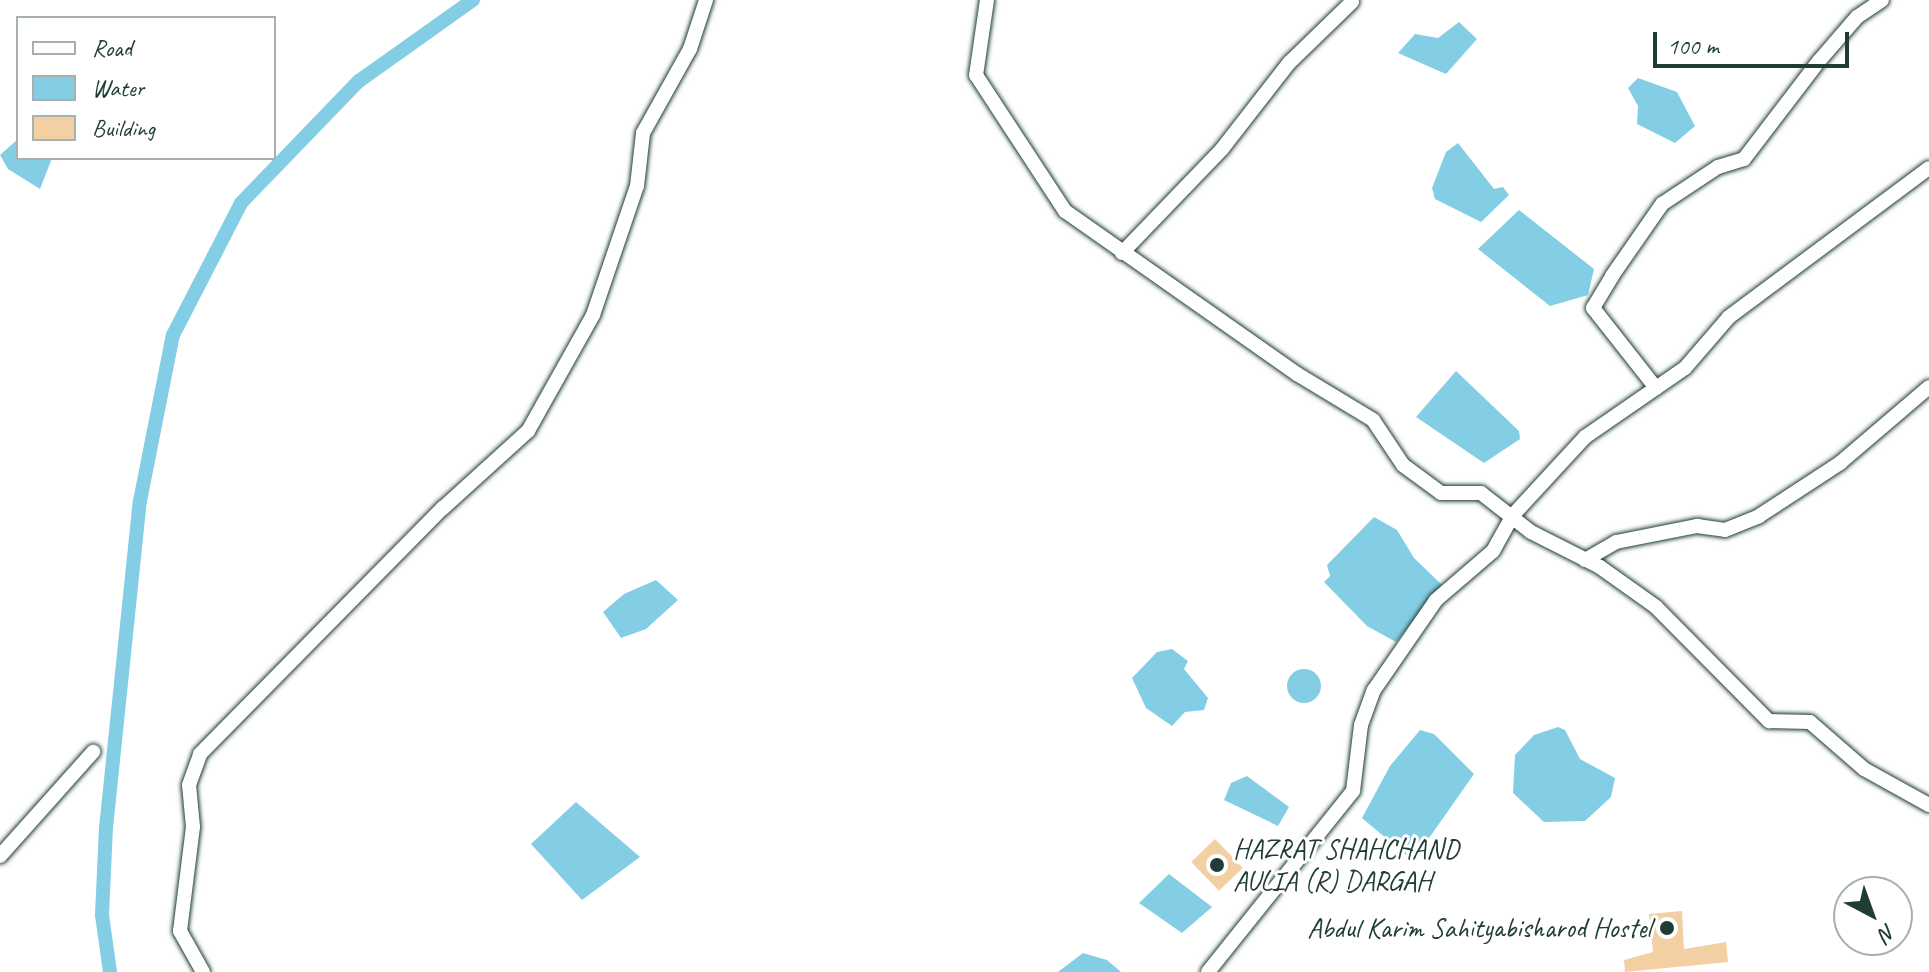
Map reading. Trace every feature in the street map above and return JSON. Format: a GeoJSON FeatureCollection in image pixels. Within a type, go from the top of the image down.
{"type":"FeatureCollection","features":[{"type":"Feature","properties":{"kind":"street"},"geometry":{"type":"LineString","coordinates":[[203,972],[180,931],[193,827],[189,785],[200,754],[443,508],[528,431],[593,315],[637,186],[643,133],[690,49],[706,0]]}},
{"type":"Feature","properties":{"kind":"street"},"geometry":{"type":"LineString","coordinates":[[987,0],[976,75],[1065,211],[1122,253],[1373,420],[1403,465],[1441,493],[1481,493],[1656,607],[1769,721],[1810,722],[1864,769],[1929,805]]}},
{"type":"Feature","properties":{"kind":"street"},"geometry":{"type":"LineString","coordinates":[[1656,388],[1593,308],[1662,204],[1718,167],[1744,159],[1819,61],[1882,0]]}},
{"type":"Feature","properties":{"kind":"street"},"geometry":{"type":"LineString","coordinates":[[1122,253],[1222,149],[1289,63],[1352,2]]}},
{"type":"Feature","properties":{"kind":"street"},"geometry":{"type":"LineString","coordinates":[[1208,972],[1353,791],[1361,725],[1374,690],[1436,600],[1493,551],[1513,515],[1585,437],[1685,368],[1729,317],[1929,168]]}},
{"type":"Feature","properties":{"kind":"street"},"geometry":{"type":"LineString","coordinates":[[1585,560],[1616,542],[1697,526],[1725,530],[1759,516],[1840,463],[1929,387]]}},
{"type":"Feature","properties":{"kind":"street"},"geometry":{"type":"LineString","coordinates":[[0,856],[93,752]]}},
{"type":"Feature","properties":{"kind":"water"},"geometry":{"type":"Polygon","coordinates":[[[1459,22],[1477,39],[1446,74],[1398,53],[1415,34],[1438,38],[1459,22]]]}},
{"type":"Feature","properties":{"kind":"water"},"geometry":{"type":"Polygon","coordinates":[[[1638,78],[1677,92],[1695,126],[1675,143],[1637,124],[1638,106],[1628,88],[1638,78]]]}},
{"type":"Feature","properties":{"kind":"water"},"geometry":{"type":"Polygon","coordinates":[[[16,141],[16,160],[51,160],[40,189],[8,169],[0,155],[16,141]]]}},
{"type":"Feature","properties":{"kind":"water"},"geometry":{"type":"Polygon","coordinates":[[[1458,143],[1494,189],[1503,187],[1509,195],[1481,222],[1435,199],[1432,188],[1446,152],[1458,143]]]}},
{"type":"Feature","properties":{"kind":"water"},"geometry":{"type":"Polygon","coordinates":[[[1519,210],[1594,269],[1588,295],[1550,306],[1478,249],[1519,210]]]}},
{"type":"Feature","properties":{"kind":"water"},"geometry":{"type":"Polygon","coordinates":[[[1456,371],[1519,431],[1520,439],[1484,463],[1416,417],[1456,371]]]}},
{"type":"Feature","properties":{"kind":"water"},"geometry":{"type":"Polygon","coordinates":[[[1374,517],[1397,530],[1414,558],[1442,585],[1396,642],[1367,626],[1324,582],[1330,576],[1327,565],[1374,517]]]}},
{"type":"Feature","properties":{"kind":"water"},"geometry":{"type":"Polygon","coordinates":[[[656,580],[678,600],[646,629],[621,638],[603,612],[624,594],[656,580]]]}},
{"type":"Feature","properties":{"kind":"water"},"geometry":{"type":"Polygon","coordinates":[[[1172,649],[1188,661],[1184,669],[1208,698],[1204,710],[1185,712],[1172,726],[1146,708],[1132,678],[1157,652],[1172,649]]]}},
{"type":"Feature","properties":{"kind":"water"},"geometry":{"type":"Polygon","coordinates":[[[1304,669],[1316,674],[1321,686],[1316,698],[1304,703],[1292,698],[1287,686],[1292,674],[1304,669]]]}},
{"type":"Feature","properties":{"kind":"water"},"geometry":{"type":"Polygon","coordinates":[[[1558,727],[1565,730],[1580,759],[1615,778],[1611,797],[1585,821],[1544,822],[1513,793],[1515,755],[1534,735],[1558,727]]]}},
{"type":"Feature","properties":{"kind":"water"},"geometry":{"type":"Polygon","coordinates":[[[1420,730],[1434,734],[1474,774],[1413,861],[1362,818],[1390,766],[1420,730]]]}},
{"type":"Feature","properties":{"kind":"water"},"geometry":{"type":"Polygon","coordinates":[[[1247,776],[1289,807],[1278,826],[1224,800],[1231,783],[1247,776]]]}},
{"type":"Feature","properties":{"kind":"water"},"geometry":{"type":"Polygon","coordinates":[[[576,802],[640,857],[582,900],[531,844],[576,802]]]}},
{"type":"Feature","properties":{"kind":"water"},"geometry":{"type":"Polygon","coordinates":[[[1169,874],[1212,907],[1182,933],[1139,903],[1169,874]]]}},
{"type":"Feature","properties":{"kind":"water"},"geometry":{"type":"Polygon","coordinates":[[[1083,953],[1107,960],[1121,972],[1058,972],[1083,953]]]}},
{"type":"Feature","properties":{"kind":"building","name":"HAZRAT SHAHCHAND AULIA (R) DARGAH"},"geometry":{"type":"Polygon","coordinates":[[[1215,839],[1243,868],[1219,891],[1191,862],[1215,839]]]}},
{"type":"Feature","properties":{"kind":"building","name":"Abdul Karim Sahityabisharod Hostel"},"geometry":{"type":"Polygon","coordinates":[[[1682,911],[1684,949],[1726,942],[1728,962],[1625,972],[1624,960],[1653,952],[1649,914],[1682,911]]]}},
{"type":"Feature","properties":{"kind":"waterway"},"geometry":{"type":"LineString","coordinates":[[110,972],[102,915],[106,828],[140,501],[173,335],[241,203],[359,81],[473,0]]}},
{"type":"Feature","properties":{"kind":"place","name":"HAZRAT SHAHCHAND AULIA (R) DARGAH"},"geometry":{"type":"Point","coordinates":[1217,865]}},
{"type":"Feature","properties":{"kind":"place","name":"Abdul Karim Sahityabisharod Hostel"},"geometry":{"type":"Point","coordinates":[1667,928]}}]}
